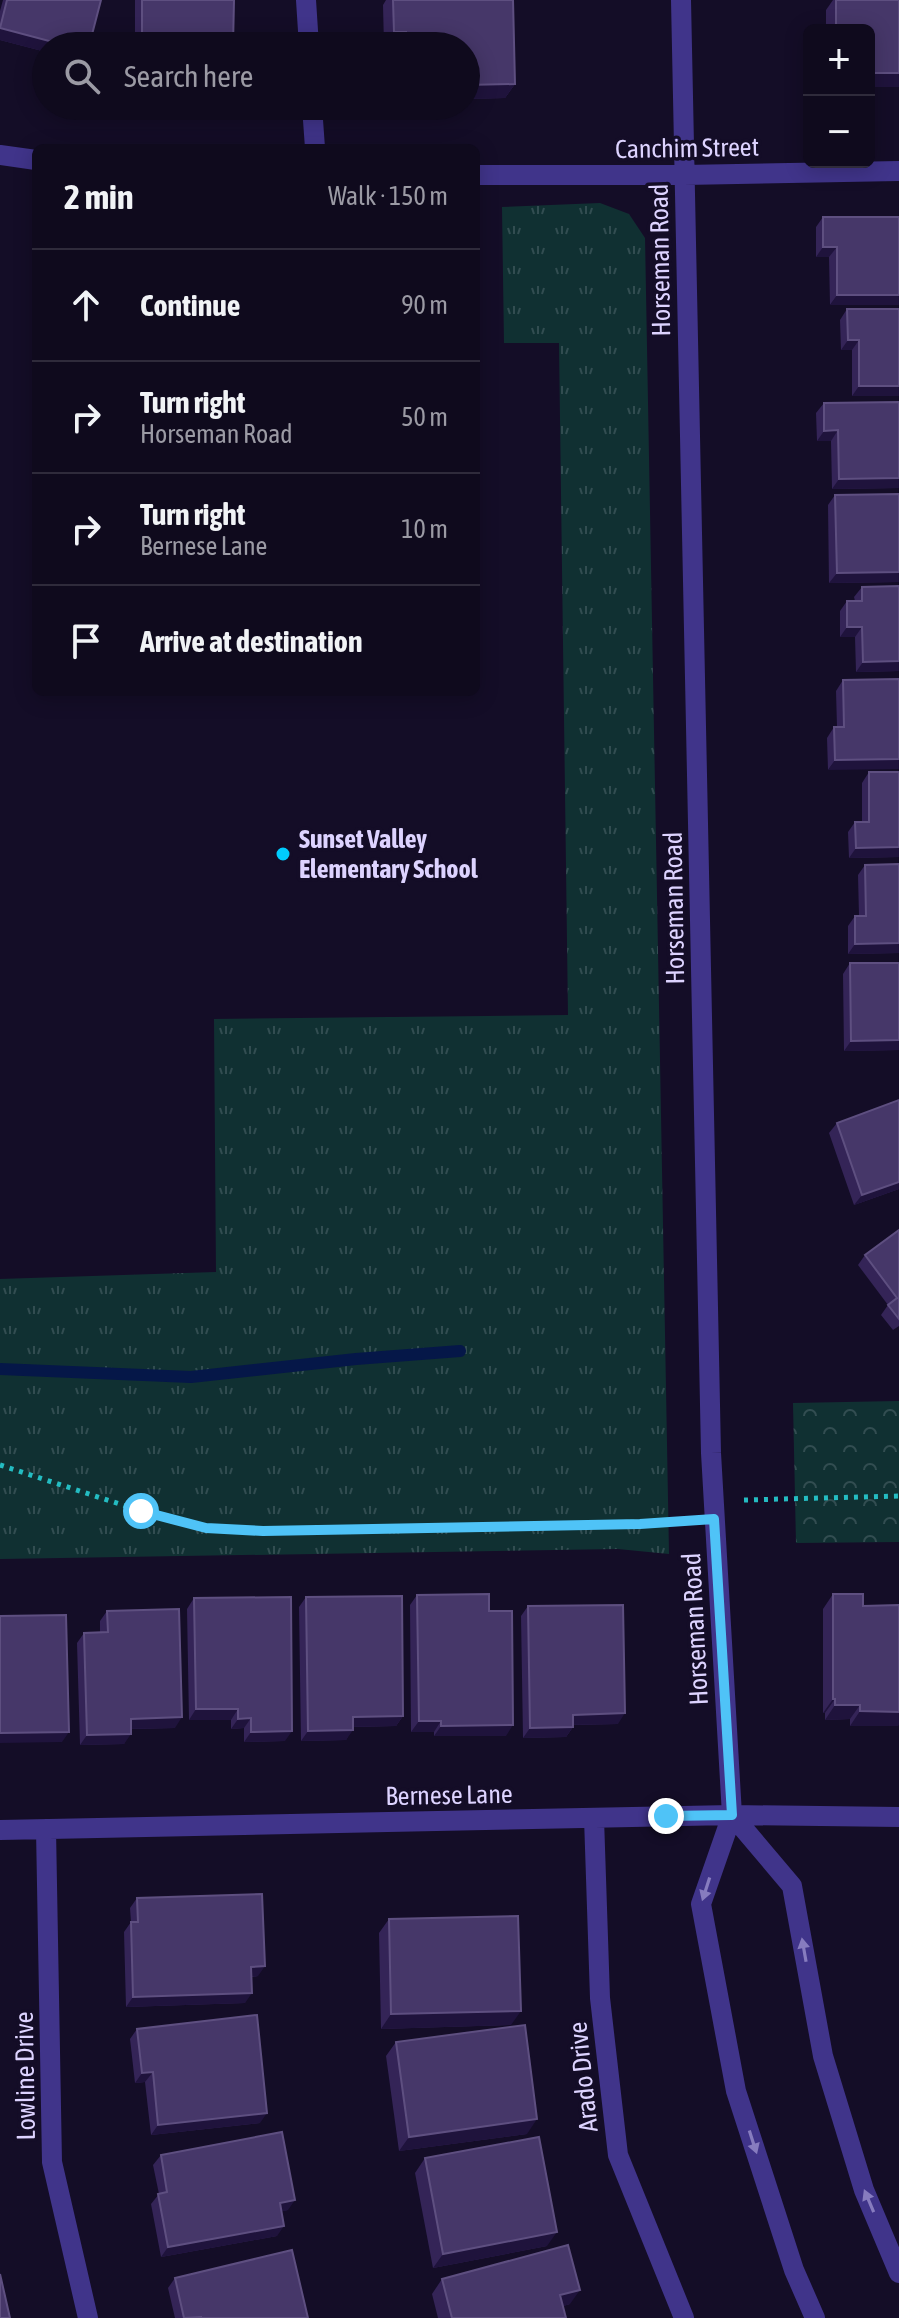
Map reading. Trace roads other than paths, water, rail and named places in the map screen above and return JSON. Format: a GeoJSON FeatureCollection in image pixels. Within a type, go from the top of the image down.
{"type":"FeatureCollection","features":[{"type":"Feature","properties":{"kind":"street"},"geometry":{"type":"LineString","coordinates":[[306,0],[308,32]]}},
{"type":"Feature","properties":{"kind":"street","name":"Horseman Road"},"geometry":{"type":"LineString","coordinates":[[681,0],[714,1510],[732,1815],[701,1904],[736,2091],[794,2270],[815,2318]]}},
{"type":"Feature","properties":{"kind":"street"},"geometry":{"type":"LineString","coordinates":[[313,120],[315,144]]}},
{"type":"Feature","properties":{"kind":"street"},"geometry":{"type":"LineString","coordinates":[[0,155],[32,159]]}},
{"type":"Feature","properties":{"kind":"street","name":"Canchim Street"},"geometry":{"type":"LineString","coordinates":[[480,175],[899,171]]}},
{"type":"Feature","properties":{"kind":"street"},"geometry":{"type":"LineString","coordinates":[[732,1815],[792,1886],[823,2056],[864,2190],[899,2273]]}},
{"type":"Feature","properties":{"kind":"street","name":"Bernese Lane"},"geometry":{"type":"LineString","coordinates":[[0,1830],[732,1815],[899,1817]]}},
{"type":"Feature","properties":{"kind":"street","name":"Arado Drive"},"geometry":{"type":"LineString","coordinates":[[594,1818],[600,1998],[618,2155],[684,2318]]}},
{"type":"Feature","properties":{"kind":"street","name":"Lowline Drive"},"geometry":{"type":"LineString","coordinates":[[46,1829],[52,2162],[88,2318]]}},
{"type":"Feature","properties":{"kind":"waterway"},"geometry":{"type":"LineString","coordinates":[[0,1369],[191,1377],[460,1351]]}},
{"type":"Feature","properties":{"kind":"place","name":"Sunset Valley Elementary School"},"geometry":{"type":"Point","coordinates":[283,854]}}]}
